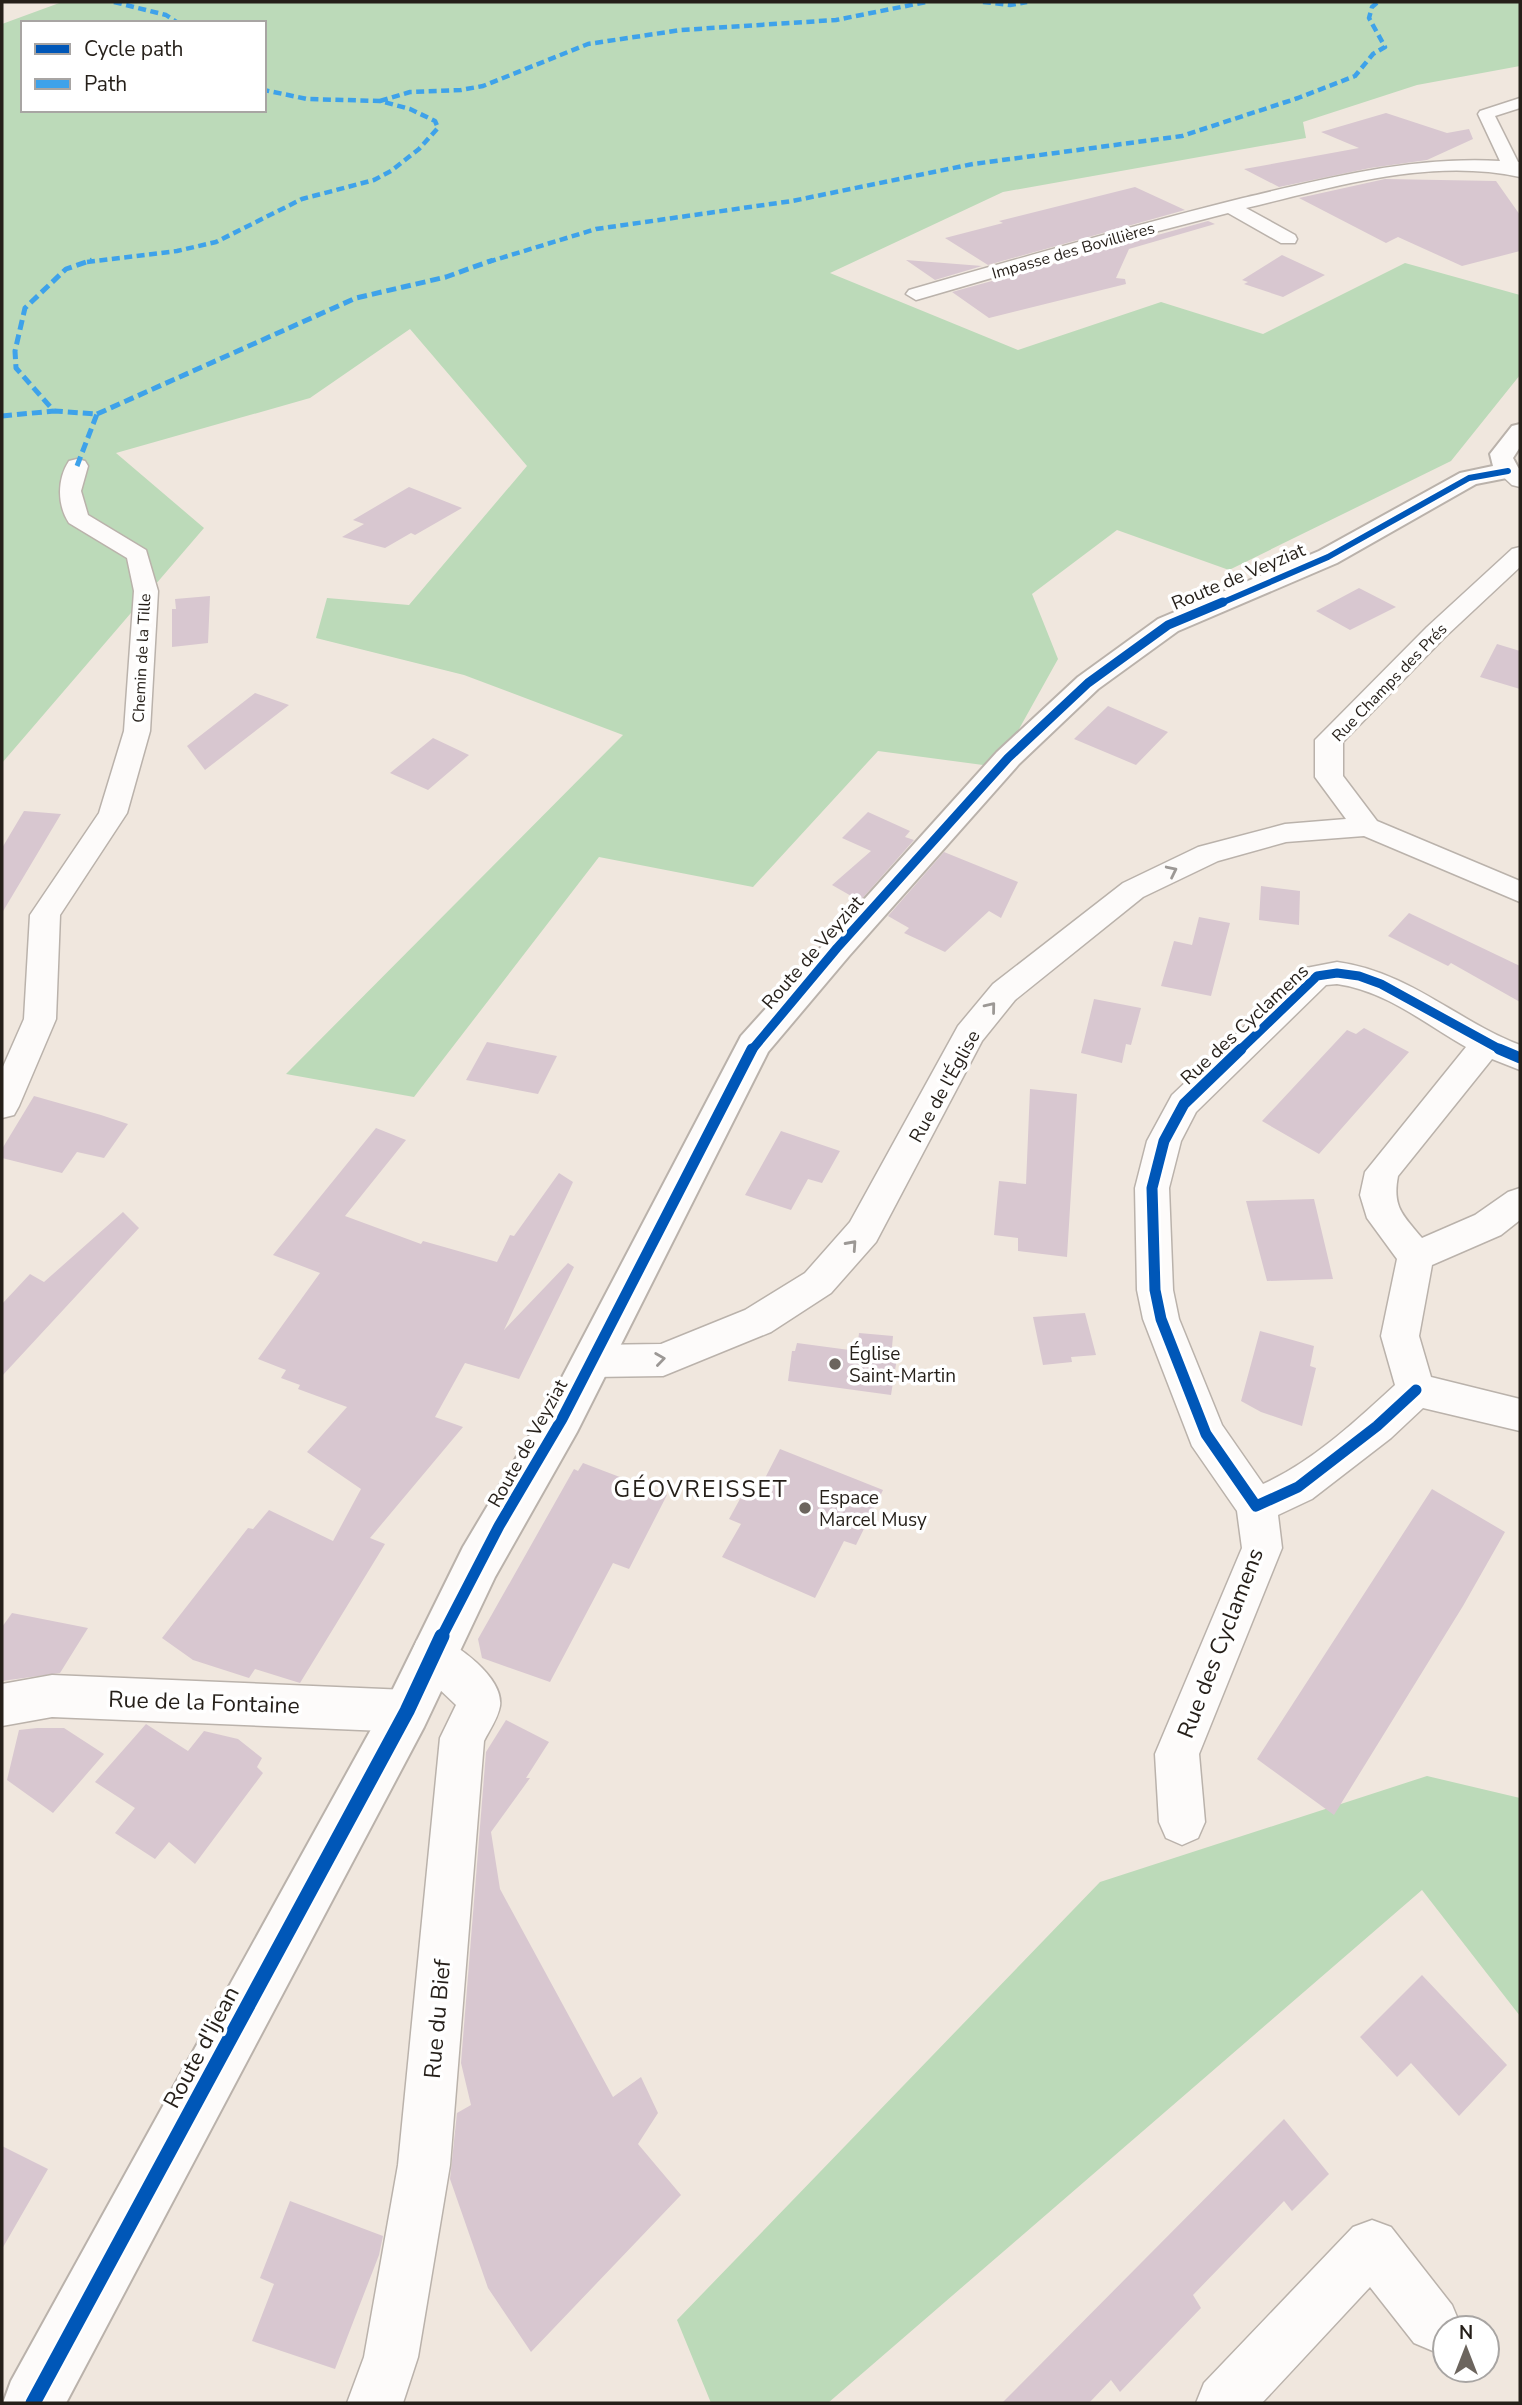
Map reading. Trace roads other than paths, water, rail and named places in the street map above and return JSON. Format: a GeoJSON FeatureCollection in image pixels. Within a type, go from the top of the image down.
{"type":"FeatureCollection","features":[{"type":"Feature","properties":{"kind":"street"},"geometry":{"type":"LineString","coordinates":[[1518,169],[1486,114],[1520,103]]}},
{"type":"Feature","properties":{"kind":"street","name":"Impasse des Bovillières"},"geometry":{"type":"LineString","coordinates":[[916,294],[1105,239],[1360,175],[1447,167],[1518,169]]}},
{"type":"Feature","properties":{"kind":"street"},"geometry":{"type":"LineString","coordinates":[[1230,207],[1288,239]]}},
{"type":"Feature","properties":{"kind":"street","name":"Route de Veyziat"},"geometry":{"type":"LineString","coordinates":[[1514,476],[1501,458],[1520,431]]}},
{"type":"Feature","properties":{"kind":"street","name":"Chemin de la Tille"},"geometry":{"type":"LineString","coordinates":[[2,1106],[40,1019],[45,915],[113,813],[137,731],[146,591],[141,567],[138,555],[77,518],[70,491],[77,466]]}},
{"type":"Feature","properties":{"kind":"street","name":"Route de Veyziat"},"geometry":{"type":"LineString","coordinates":[[407,1711],[432,1654],[592,1361],[754,1045],[837,948],[1008,758],[1088,682],[1168,625],[1328,557],[1469,478],[1514,476]]}},
{"type":"Feature","properties":{"kind":"street","name":"Rue Champs des Prés"},"geometry":{"type":"LineString","coordinates":[[1367,827],[1329,777],[1329,740],[1436,632],[1520,554]]}},
{"type":"Feature","properties":{"kind":"street"},"geometry":{"type":"LineString","coordinates":[[1367,827],[1520,891]]}},
{"type":"Feature","properties":{"kind":"street","name":"Rue de l'Église"},"geometry":{"type":"LineString","coordinates":[[592,1361],[663,1360],[758,1321],[818,1283],[863,1232],[969,1034],[1004,992],[1133,890],[1208,854],[1285,833],[1367,827]]}},
{"type":"Feature","properties":{"kind":"street","name":"Rue des Cyclamens"},"geometry":{"type":"LineString","coordinates":[[1182,1822],[1177,1754],[1262,1548],[1256,1506],[1206,1434],[1161,1320],[1155,1290],[1152,1188],[1164,1141],[1184,1104],[1317,976],[1329,972],[1378,982],[1486,1044],[1520,1058]]}},
{"type":"Feature","properties":{"kind":"street"},"geometry":{"type":"LineString","coordinates":[[1416,1256],[1385,1218],[1377,1195],[1382,1172],[1486,1044]]}},
{"type":"Feature","properties":{"kind":"street"},"geometry":{"type":"LineString","coordinates":[[1416,1256],[1488,1225],[1520,1202]]}},
{"type":"Feature","properties":{"kind":"street"},"geometry":{"type":"LineString","coordinates":[[1416,1256],[1400,1336],[1416,1390]]}},
{"type":"Feature","properties":{"kind":"street"},"geometry":{"type":"LineString","coordinates":[[1256,1506],[1298,1487],[1377,1426],[1416,1390]]}},
{"type":"Feature","properties":{"kind":"street"},"geometry":{"type":"LineString","coordinates":[[1416,1390],[1520,1415]]}},
{"type":"Feature","properties":{"kind":"street","name":"Rue du Bief"},"geometry":{"type":"LineString","coordinates":[[375,2403],[391,2357],[424,2165],[462,1738],[478,1708],[478,1694],[432,1654]]}},
{"type":"Feature","properties":{"kind":"street","name":"Rue de la Fontaine"},"geometry":{"type":"LineString","coordinates":[[2,1705],[52,1696],[407,1711]]}},
{"type":"Feature","properties":{"kind":"street","name":"Route d'Ijean"},"geometry":{"type":"LineString","coordinates":[[33,2403],[407,1711]]}},
{"type":"Feature","properties":{"kind":"street"},"geometry":{"type":"LineString","coordinates":[[1224,2403],[1372,2246],[1431,2320]]}},
{"type":"Feature","properties":{"kind":"place","name":"Église Saint-Martin"},"geometry":{"type":"Point","coordinates":[835,1364]}},
{"type":"Feature","properties":{"kind":"place","name":"Espace Marcel Musy"},"geometry":{"type":"Point","coordinates":[805,1508]}},
{"type":"Feature","properties":{"kind":"district","name":"GÉOVREISSET"},"geometry":{"type":"Point","coordinates":[701,1489]}}]}
